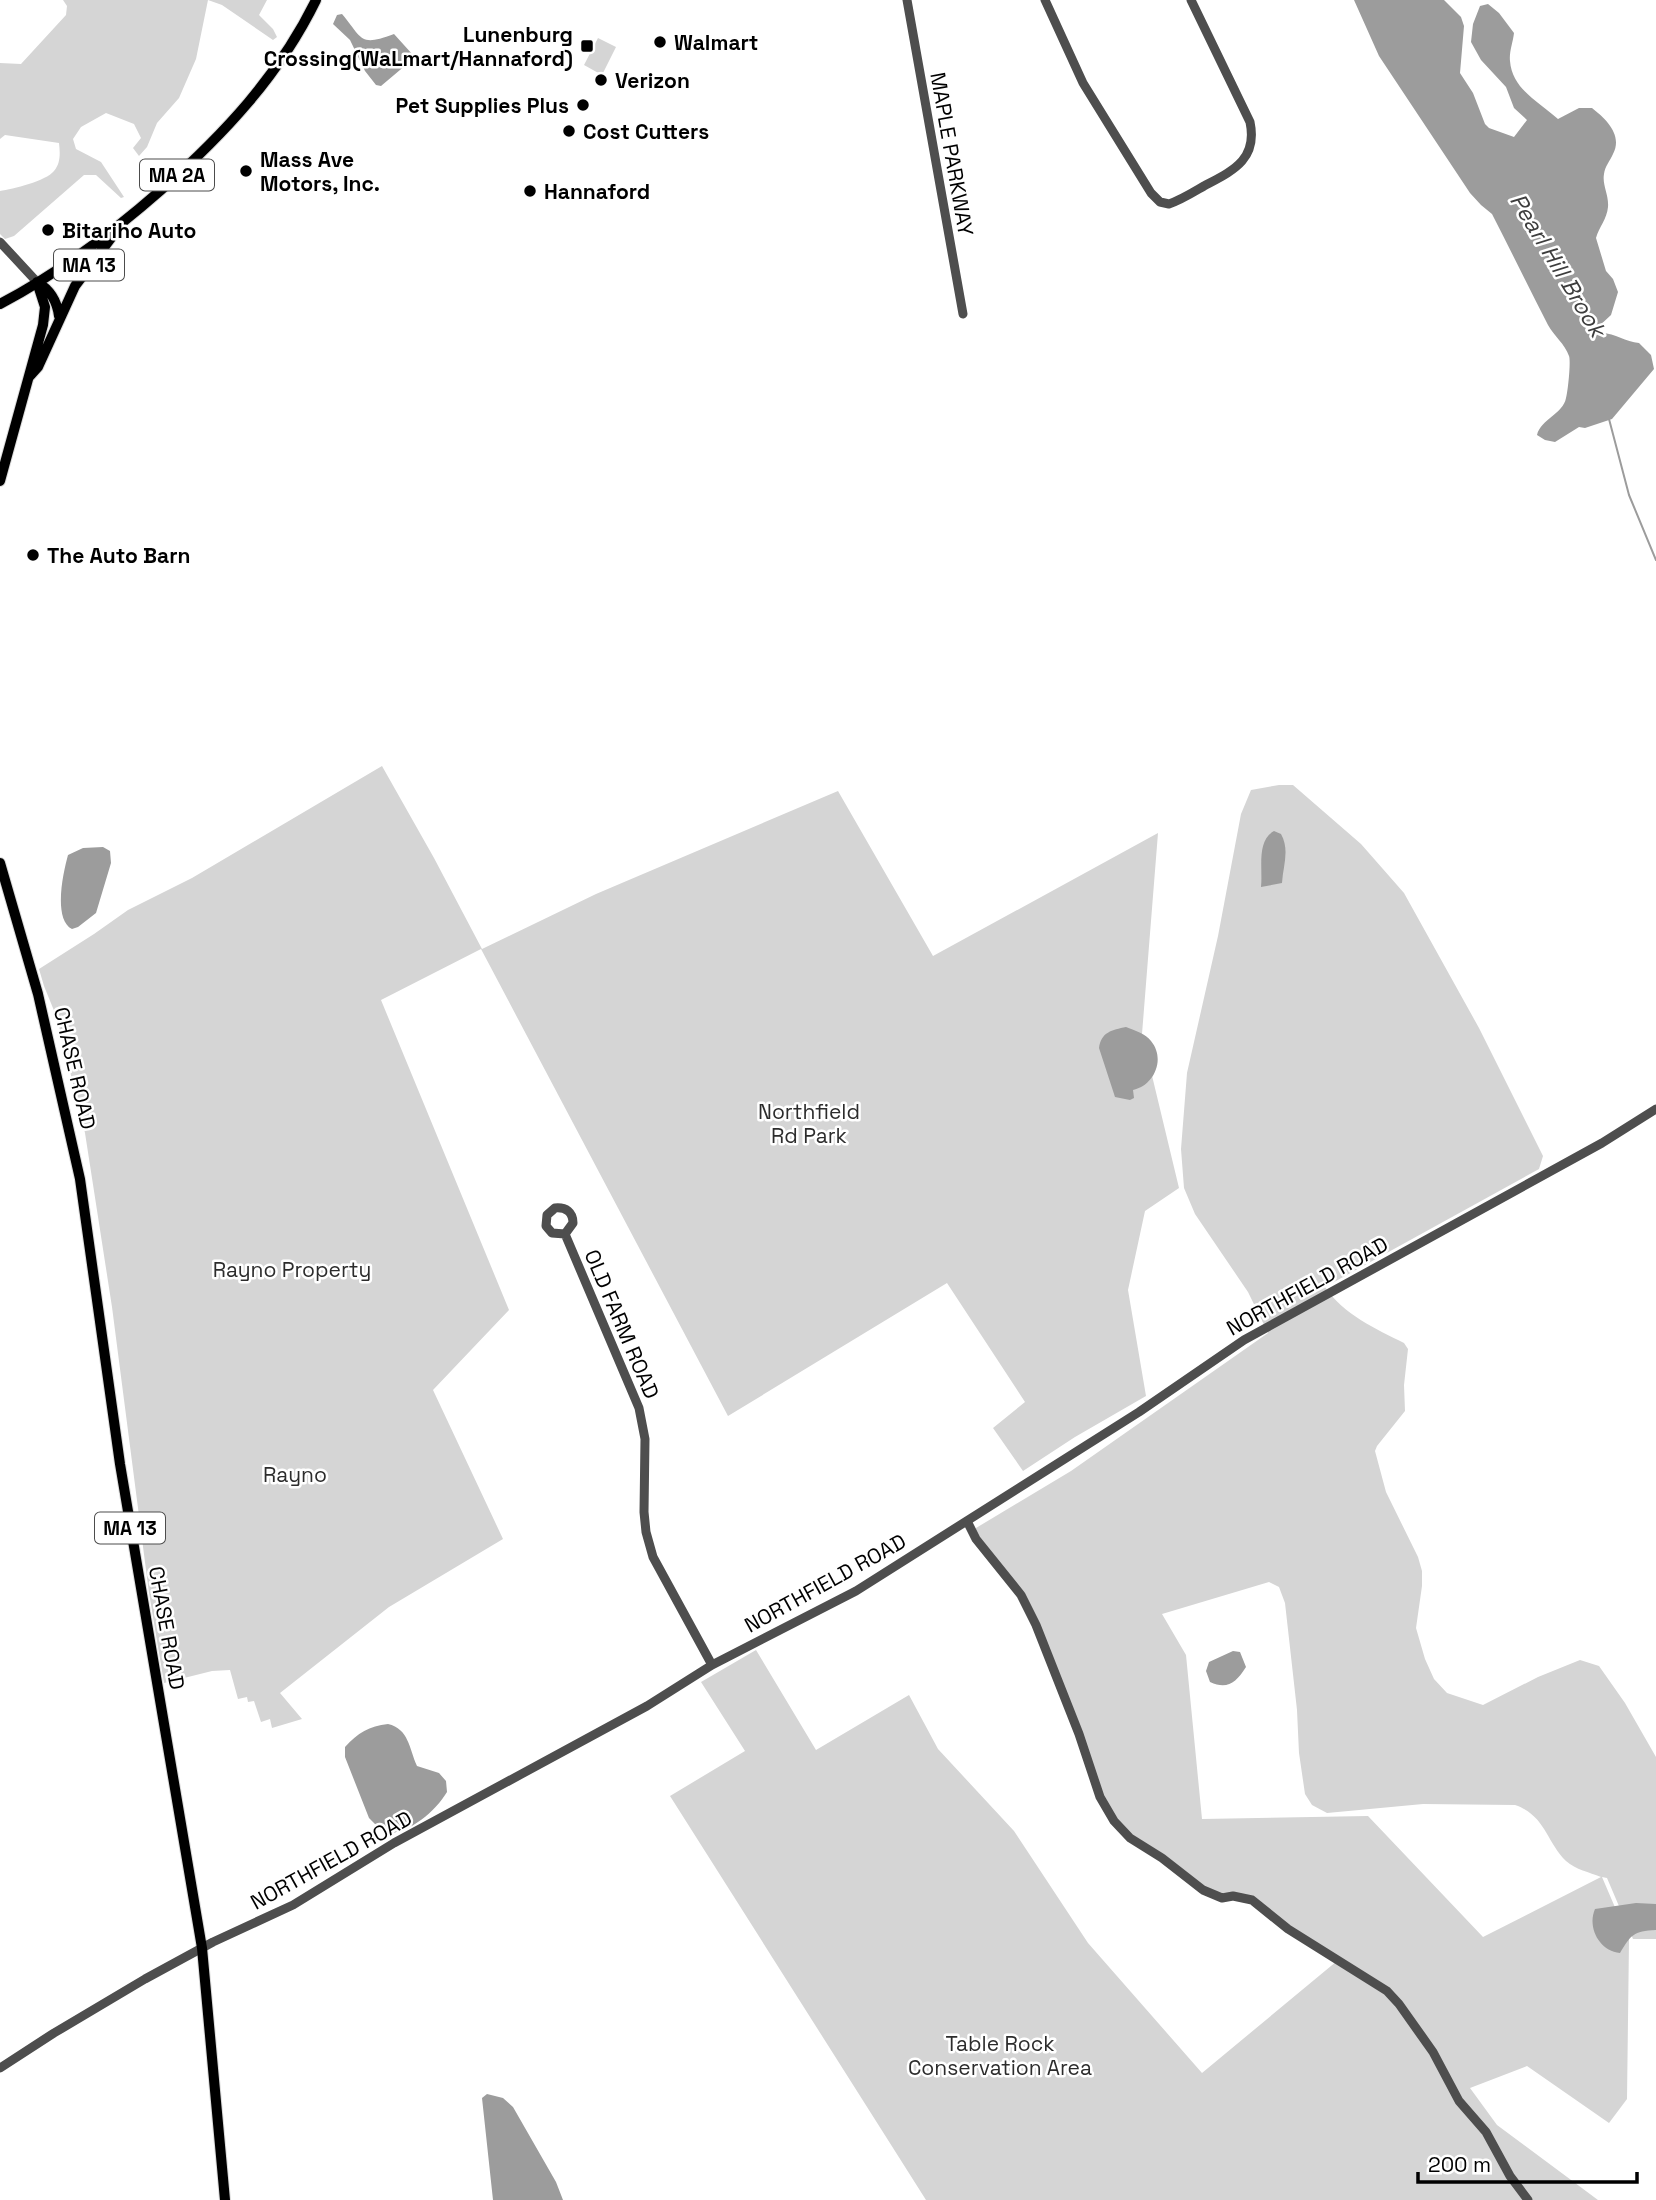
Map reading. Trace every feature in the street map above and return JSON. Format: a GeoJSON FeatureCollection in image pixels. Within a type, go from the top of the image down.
{"type":"FeatureCollection","features":[{"type":"Feature","properties":{"kind":"main road","name":"MA 2A"},"geometry":{"type":"LineString","coordinates":[[0,304],[79,256],[128,219],[209,146],[239,116],[293,43],[316,0]]}},
{"type":"Feature","properties":{"kind":"main road","name":"MA 13"},"geometry":{"type":"LineString","coordinates":[[27,380],[38,367],[75,285],[128,219]]}},
{"type":"Feature","properties":{"kind":"main road","name":"MA 13"},"geometry":{"type":"LineString","coordinates":[[0,481],[45,312],[37,282]]}},
{"type":"Feature","properties":{"kind":"main road"},"geometry":{"type":"LineString","coordinates":[[37,282],[52,295],[59,317]]}},
{"type":"Feature","properties":{"kind":"main road","name":"CHASE ROAD"},"geometry":{"type":"LineString","coordinates":[[0,863],[38,993],[80,1179],[120,1464],[202,1948],[225,2200]]}},
{"type":"Feature","properties":{"kind":"street","name":"MAPLE PARKWAY"},"geometry":{"type":"LineString","coordinates":[[907,0],[963,314]]}},
{"type":"Feature","properties":{"kind":"street"},"geometry":{"type":"LineString","coordinates":[[1045,0],[1083,83],[1151,193],[1165,203],[1177,201],[1235,169],[1246,156],[1252,141],[1250,122],[1191,0]]}},
{"type":"Feature","properties":{"kind":"street"},"geometry":{"type":"LineString","coordinates":[[0,242],[37,282]]}},
{"type":"Feature","properties":{"kind":"street","name":"NORTHFIELD ROAD"},"geometry":{"type":"LineString","coordinates":[[0,2068],[129,1988],[315,1892],[394,1843],[647,1706],[712,1665],[856,1591],[1139,1412],[1244,1340],[1601,1143],[1656,1108]]}},
{"type":"Feature","properties":{"kind":"street","name":"OLD FARM ROAD"},"geometry":{"type":"LineString","coordinates":[[565,1234],[639,1408],[645,1439],[644,1512],[653,1557],[712,1665]]}},
{"type":"Feature","properties":{"kind":"street"},"geometry":{"type":"LineString","coordinates":[[967,1521],[976,1539],[1021,1595],[1079,1734],[1100,1797],[1114,1821],[1130,1838],[1162,1858],[1203,1890],[1213,1896],[1244,1897],[1252,1900],[1288,1929],[1387,1991],[1433,2053],[1459,2101],[1486,2132],[1510,2176],[1528,2200]]}},
{"type":"Feature","properties":{"kind":"green space"},"geometry":{"type":"Polygon","coordinates":[[[63,0],[208,0],[196,59],[179,98],[157,123],[147,147],[139,156],[133,148],[141,138],[134,124],[106,113],[81,127],[73,139],[76,149],[101,162],[124,197],[121,198],[96,175],[84,175],[14,236],[5,239],[0,234],[0,191],[29,184],[50,175],[58,165],[60,150],[59,143],[5,135],[0,139],[0,63],[21,64],[66,15],[67,6],[63,0]]]}},
{"type":"Feature","properties":{"kind":"green space"},"geometry":{"type":"Polygon","coordinates":[[[208,0],[267,0],[259,15],[277,37],[273,40],[222,5],[208,0]]]}},
{"type":"Feature","properties":{"kind":"green space"},"geometry":{"type":"Polygon","coordinates":[[[598,38],[616,47],[602,75],[584,65],[598,38]]]}},
{"type":"Feature","properties":{"kind":"green space"},"geometry":{"type":"Polygon","coordinates":[[[382,766],[482,949],[596,894],[838,791],[933,956],[1158,833],[1142,1034],[1179,1188],[1145,1211],[1128,1290],[1146,1396],[1023,1471],[993,1428],[1025,1402],[947,1283],[728,1416],[481,949],[381,1000],[509,1310],[433,1390],[503,1539],[389,1607],[280,1693],[302,1719],[272,1728],[270,1719],[261,1722],[254,1701],[248,1702],[247,1697],[238,1699],[230,1670],[212,1671],[164,1683],[85,1133],[57,1018],[39,969],[128,910],[192,878],[382,766]]]}},
{"type":"Feature","properties":{"kind":"green space","name":"Table Rock Conservation Area"},"geometry":{"type":"Polygon","coordinates":[[[1293,785],[1361,844],[1404,893],[1479,1028],[1543,1156],[1539,1169],[1325,1287],[1332,1297],[1351,1313],[1404,1343],[1408,1349],[1404,1385],[1405,1411],[1375,1451],[1386,1492],[1418,1557],[1422,1571],[1416,1628],[1434,1679],[1447,1693],[1483,1705],[1538,1677],[1580,1660],[1599,1666],[1625,1703],[1656,1757],[1656,1939],[1633,1939],[1607,1878],[1602,1877],[1629,1940],[1627,2099],[1609,2123],[1527,2066],[1470,2088],[1497,2125],[1598,2200],[926,2200],[670,1796],[745,1751],[701,1682],[756,1650],[816,1750],[909,1695],[938,1749],[1014,1831],[1088,1943],[1202,2073],[1337,1961],[1252,1900],[1214,1896],[1114,1821],[1021,1595],[976,1539],[976,1528],[1071,1471],[1268,1333],[1248,1292],[1195,1214],[1184,1188],[1181,1149],[1187,1073],[1218,936],[1241,814],[1251,790],[1293,785]],[[1269,1582],[1162,1614],[1186,1655],[1202,1819],[1368,1816],[1483,1937],[1601,1877],[1578,1869],[1566,1861],[1533,1815],[1515,1805],[1423,1804],[1327,1813],[1312,1805],[1305,1794],[1285,1603],[1279,1587],[1269,1582]]]}},
{"type":"Feature","properties":{"kind":"water"},"geometry":{"type":"Polygon","coordinates":[[[1354,0],[1444,0],[1461,17],[1464,26],[1460,73],[1473,93],[1485,124],[1514,137],[1527,120],[1514,108],[1506,87],[1481,60],[1471,42],[1473,24],[1480,6],[1488,4],[1499,13],[1514,33],[1510,58],[1512,71],[1521,87],[1558,119],[1579,108],[1592,108],[1611,128],[1616,147],[1605,168],[1608,207],[1596,238],[1606,271],[1613,279],[1618,292],[1611,315],[1597,328],[1600,333],[1639,343],[1651,355],[1654,369],[1612,419],[1585,428],[1579,427],[1555,442],[1537,435],[1539,429],[1564,404],[1570,359],[1548,325],[1492,214],[1470,193],[1379,56],[1354,0]]]}},
{"type":"Feature","properties":{"kind":"water"},"geometry":{"type":"Polygon","coordinates":[[[342,14],[358,35],[368,40],[394,34],[413,55],[413,59],[381,86],[376,85],[365,71],[350,40],[333,24],[337,15],[342,14]]]}},
{"type":"Feature","properties":{"kind":"water"},"geometry":{"type":"Polygon","coordinates":[[[1274,831],[1281,834],[1285,846],[1282,883],[1261,887],[1261,856],[1265,841],[1274,831]]]}},
{"type":"Feature","properties":{"kind":"water"},"geometry":{"type":"Polygon","coordinates":[[[103,847],[110,851],[111,863],[96,913],[72,929],[66,924],[61,906],[68,855],[83,848],[103,847]]]}},
{"type":"Feature","properties":{"kind":"water"},"geometry":{"type":"Polygon","coordinates":[[[1126,1027],[1149,1039],[1157,1056],[1156,1071],[1147,1083],[1133,1090],[1134,1098],[1130,1100],[1115,1097],[1099,1048],[1105,1035],[1126,1027]]]}},
{"type":"Feature","properties":{"kind":"water"},"geometry":{"type":"Polygon","coordinates":[[[1233,1651],[1240,1652],[1246,1667],[1242,1673],[1235,1681],[1226,1685],[1210,1682],[1206,1671],[1209,1662],[1233,1651]]]}},
{"type":"Feature","properties":{"kind":"water"},"geometry":{"type":"Polygon","coordinates":[[[388,1724],[404,1735],[417,1766],[439,1773],[446,1781],[447,1792],[420,1821],[393,1833],[384,1833],[369,1818],[345,1757],[345,1747],[364,1731],[388,1724]]]}},
{"type":"Feature","properties":{"kind":"water"},"geometry":{"type":"Polygon","coordinates":[[[1636,1903],[1656,1904],[1656,1930],[1642,1931],[1634,1935],[1620,1953],[1606,1948],[1594,1930],[1595,1909],[1636,1903]]]}},
{"type":"Feature","properties":{"kind":"water"},"geometry":{"type":"Polygon","coordinates":[[[487,2094],[503,2098],[513,2107],[556,2182],[563,2200],[493,2200],[482,2098],[487,2094]]]}},
{"type":"Feature","properties":{"kind":"waterway","name":"Pearl Hill Brook"},"geometry":{"type":"LineString","coordinates":[[1609,419],[1629,495],[1656,560]]}},
{"type":"Feature","properties":{"kind":"place","name":"Walmart"},"geometry":{"type":"Point","coordinates":[660,42]}},
{"type":"Feature","properties":{"kind":"place","name":"Lunenburg Crossing(WaLmart/Hannaford)"},"geometry":{"type":"Point","coordinates":[587,46]}},
{"type":"Feature","properties":{"kind":"place","name":"Verizon"},"geometry":{"type":"Point","coordinates":[601,80]}},
{"type":"Feature","properties":{"kind":"place","name":"Pet Supplies Plus"},"geometry":{"type":"Point","coordinates":[583,105]}},
{"type":"Feature","properties":{"kind":"place","name":"Cost Cutters"},"geometry":{"type":"Point","coordinates":[569,131]}},
{"type":"Feature","properties":{"kind":"place","name":"Mass Ave Motors, Inc."},"geometry":{"type":"Point","coordinates":[246,171]}},
{"type":"Feature","properties":{"kind":"place","name":"Hannaford"},"geometry":{"type":"Point","coordinates":[530,191]}},
{"type":"Feature","properties":{"kind":"place","name":"Bitariho Auto"},"geometry":{"type":"Point","coordinates":[48,230]}},
{"type":"Feature","properties":{"kind":"place","name":"The Auto Barn"},"geometry":{"type":"Point","coordinates":[33,555]}},
{"type":"Feature","properties":{"kind":"park label","name":"Northfield Rd Park"},"geometry":{"type":"Point","coordinates":[809,1123]}},
{"type":"Feature","properties":{"kind":"park label","name":"Rayno Property"},"geometry":{"type":"Point","coordinates":[292,1269]}},
{"type":"Feature","properties":{"kind":"park label","name":"Rayno"},"geometry":{"type":"Point","coordinates":[295,1474]}}]}
